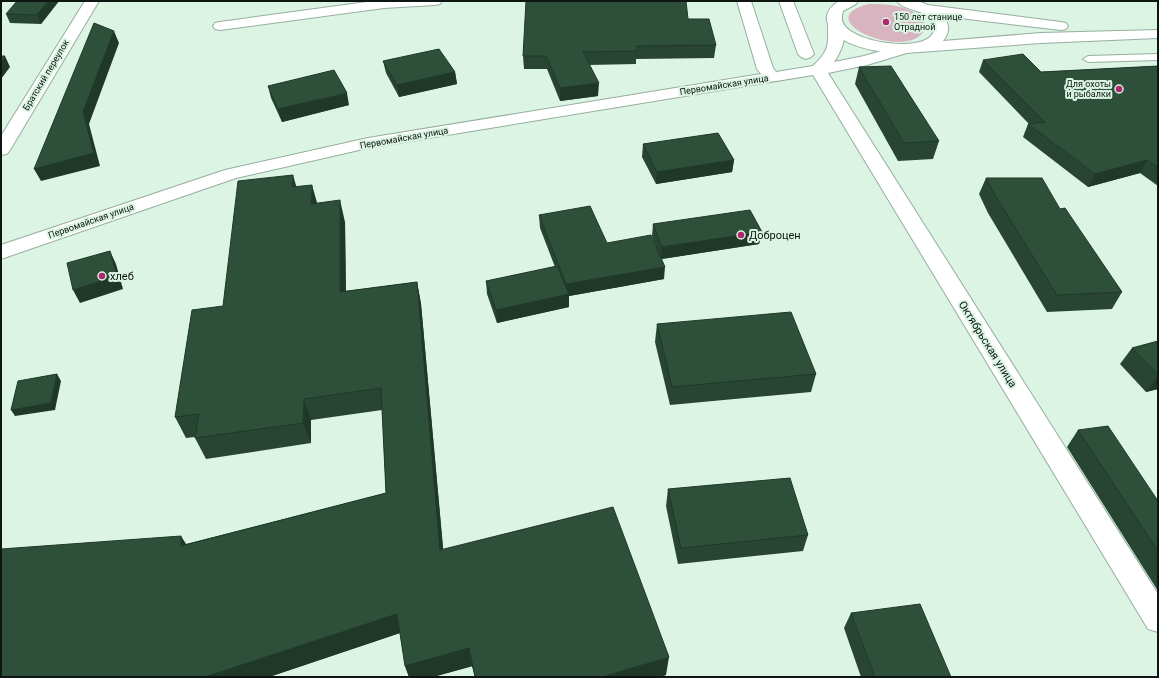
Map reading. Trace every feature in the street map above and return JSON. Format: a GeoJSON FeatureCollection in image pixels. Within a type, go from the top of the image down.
{"type":"FeatureCollection","features":[{"type":"Feature","properties":{"kind":"street","name":"Братский переулок"},"geometry":{"type":"LineString","coordinates":[[1,150],[92,1]]}},
{"type":"Feature","properties":{"kind":"street"},"geometry":{"type":"LineString","coordinates":[[220,26],[384,4],[435,1]]}},
{"type":"Feature","properties":{"kind":"street"},"geometry":{"type":"LineString","coordinates":[[744,1],[765,69],[772,77]]}},
{"type":"Feature","properties":{"kind":"street","name":"Октябрьская улица"},"geometry":{"type":"LineString","coordinates":[[786,1],[812,62],[1158,619]]}},
{"type":"Feature","properties":{"kind":"street"},"geometry":{"type":"LineString","coordinates":[[827,1],[834,19],[842,32],[859,41],[887,48],[912,48],[1041,38],[1158,33]]}},
{"type":"Feature","properties":{"kind":"street"},"geometry":{"type":"LineString","coordinates":[[812,62],[830,58],[837,42],[834,19],[837,8],[851,1]]}},
{"type":"Feature","properties":{"kind":"street"},"geometry":{"type":"LineString","coordinates":[[904,1],[931,12],[939,20],[942,29],[939,36],[931,43],[912,48]]}},
{"type":"Feature","properties":{"kind":"street"},"geometry":{"type":"LineString","coordinates":[[924,9],[1032,24],[1158,33]]}},
{"type":"Feature","properties":{"kind":"street","name":"Первомайская улица"},"geometry":{"type":"LineString","coordinates":[[1,252],[230,174],[368,143],[772,77],[812,62],[867,60],[912,48]]}},
{"type":"Feature","properties":{"kind":"lane"},"geometry":{"type":"LineString","coordinates":[[1088,59],[1158,57]]}},
{"type":"Feature","properties":{"kind":"shaded area"},"geometry":{"type":"Polygon","coordinates":[[[869,4],[893,5],[909,10],[922,19],[926,26],[918,37],[904,42],[886,41],[869,36],[855,29],[849,20],[852,11],[869,4]]]}},
{"type":"Feature","properties":{"kind":"building"},"geometry":{"type":"Polygon","coordinates":[[[17,1],[48,1],[37,15],[6,14],[17,1]]]}},
{"type":"Feature","properties":{"kind":"building"},"geometry":{"type":"Polygon","coordinates":[[[526,1],[686,1],[688,19],[709,19],[716,45],[636,46],[637,51],[583,52],[599,83],[560,88],[546,56],[523,56],[526,1]]]}},
{"type":"Feature","properties":{"kind":"building"},"geometry":{"type":"Polygon","coordinates":[[[94,23],[114,31],[83,112],[94,153],[34,169],[94,23]]]}},
{"type":"Feature","properties":{"kind":"building"},"geometry":{"type":"Polygon","coordinates":[[[439,49],[455,72],[397,85],[383,61],[439,49]]]}},
{"type":"Feature","properties":{"kind":"building"},"geometry":{"type":"Polygon","coordinates":[[[1023,54],[1041,72],[1158,66],[1158,167],[1147,160],[1095,174],[1028,124],[1045,122],[983,60],[1023,54]]]}},
{"type":"Feature","properties":{"kind":"building"},"geometry":{"type":"Polygon","coordinates":[[[891,66],[939,141],[904,143],[859,67],[891,66]]]}},
{"type":"Feature","properties":{"kind":"building"},"geometry":{"type":"Polygon","coordinates":[[[334,70],[347,93],[278,109],[268,86],[334,70]]]}},
{"type":"Feature","properties":{"kind":"building"},"geometry":{"type":"Polygon","coordinates":[[[718,133],[734,160],[657,172],[643,144],[718,133]]]}},
{"type":"Feature","properties":{"kind":"building"},"geometry":{"type":"Polygon","coordinates":[[[293,175],[292,187],[312,185],[311,204],[340,200],[340,292],[417,282],[440,550],[613,507],[669,657],[602,677],[475,677],[469,648],[405,666],[397,614],[205,677],[1,677],[1,549],[181,536],[181,546],[386,493],[381,388],[304,399],[303,423],[195,438],[199,414],[175,417],[192,310],[223,306],[238,181],[293,175]]]}},
{"type":"Feature","properties":{"kind":"building"},"geometry":{"type":"Polygon","coordinates":[[[986,178],[1042,178],[1060,209],[1065,208],[1122,292],[1057,295],[996,197],[986,178]]]}},
{"type":"Feature","properties":{"kind":"building"},"geometry":{"type":"Polygon","coordinates":[[[590,206],[607,243],[651,235],[665,267],[566,284],[539,215],[590,206]]]}},
{"type":"Feature","properties":{"kind":"building"},"geometry":{"type":"Polygon","coordinates":[[[750,210],[762,232],[662,247],[653,224],[750,210]]]}},
{"type":"Feature","properties":{"kind":"building"},"geometry":{"type":"Polygon","coordinates":[[[110,251],[117,276],[73,290],[67,263],[110,251]]]}},
{"type":"Feature","properties":{"kind":"building"},"geometry":{"type":"Polygon","coordinates":[[[557,266],[569,294],[496,310],[486,281],[557,266]]]}},
{"type":"Feature","properties":{"kind":"building"},"geometry":{"type":"Polygon","coordinates":[[[791,312],[816,374],[672,387],[657,324],[791,312]]]}},
{"type":"Feature","properties":{"kind":"building"},"geometry":{"type":"Polygon","coordinates":[[[1158,341],[1158,375],[1132,348],[1158,341]]]}},
{"type":"Feature","properties":{"kind":"building"},"geometry":{"type":"Polygon","coordinates":[[[57,374],[51,403],[11,410],[18,381],[57,374]]]}},
{"type":"Feature","properties":{"kind":"building"},"geometry":{"type":"Polygon","coordinates":[[[1108,426],[1158,501],[1158,551],[1078,430],[1108,426]]]}},
{"type":"Feature","properties":{"kind":"building"},"geometry":{"type":"Polygon","coordinates":[[[790,478],[808,535],[681,548],[668,489],[790,478]]]}},
{"type":"Feature","properties":{"kind":"building"},"geometry":{"type":"Polygon","coordinates":[[[920,604],[951,677],[875,677],[851,613],[920,604]]]}},
{"type":"Feature","properties":{"kind":"place","name":"150 лет станице Отрадной"},"geometry":{"type":"Point","coordinates":[886,22]}},
{"type":"Feature","properties":{"kind":"place","name":"Для охоты и рыбалки"},"geometry":{"type":"Point","coordinates":[1119,89]}},
{"type":"Feature","properties":{"kind":"place","name":"Доброцен"},"geometry":{"type":"Point","coordinates":[741,235]}},
{"type":"Feature","properties":{"kind":"place","name":"хлеб"},"geometry":{"type":"Point","coordinates":[102,276]}}]}
